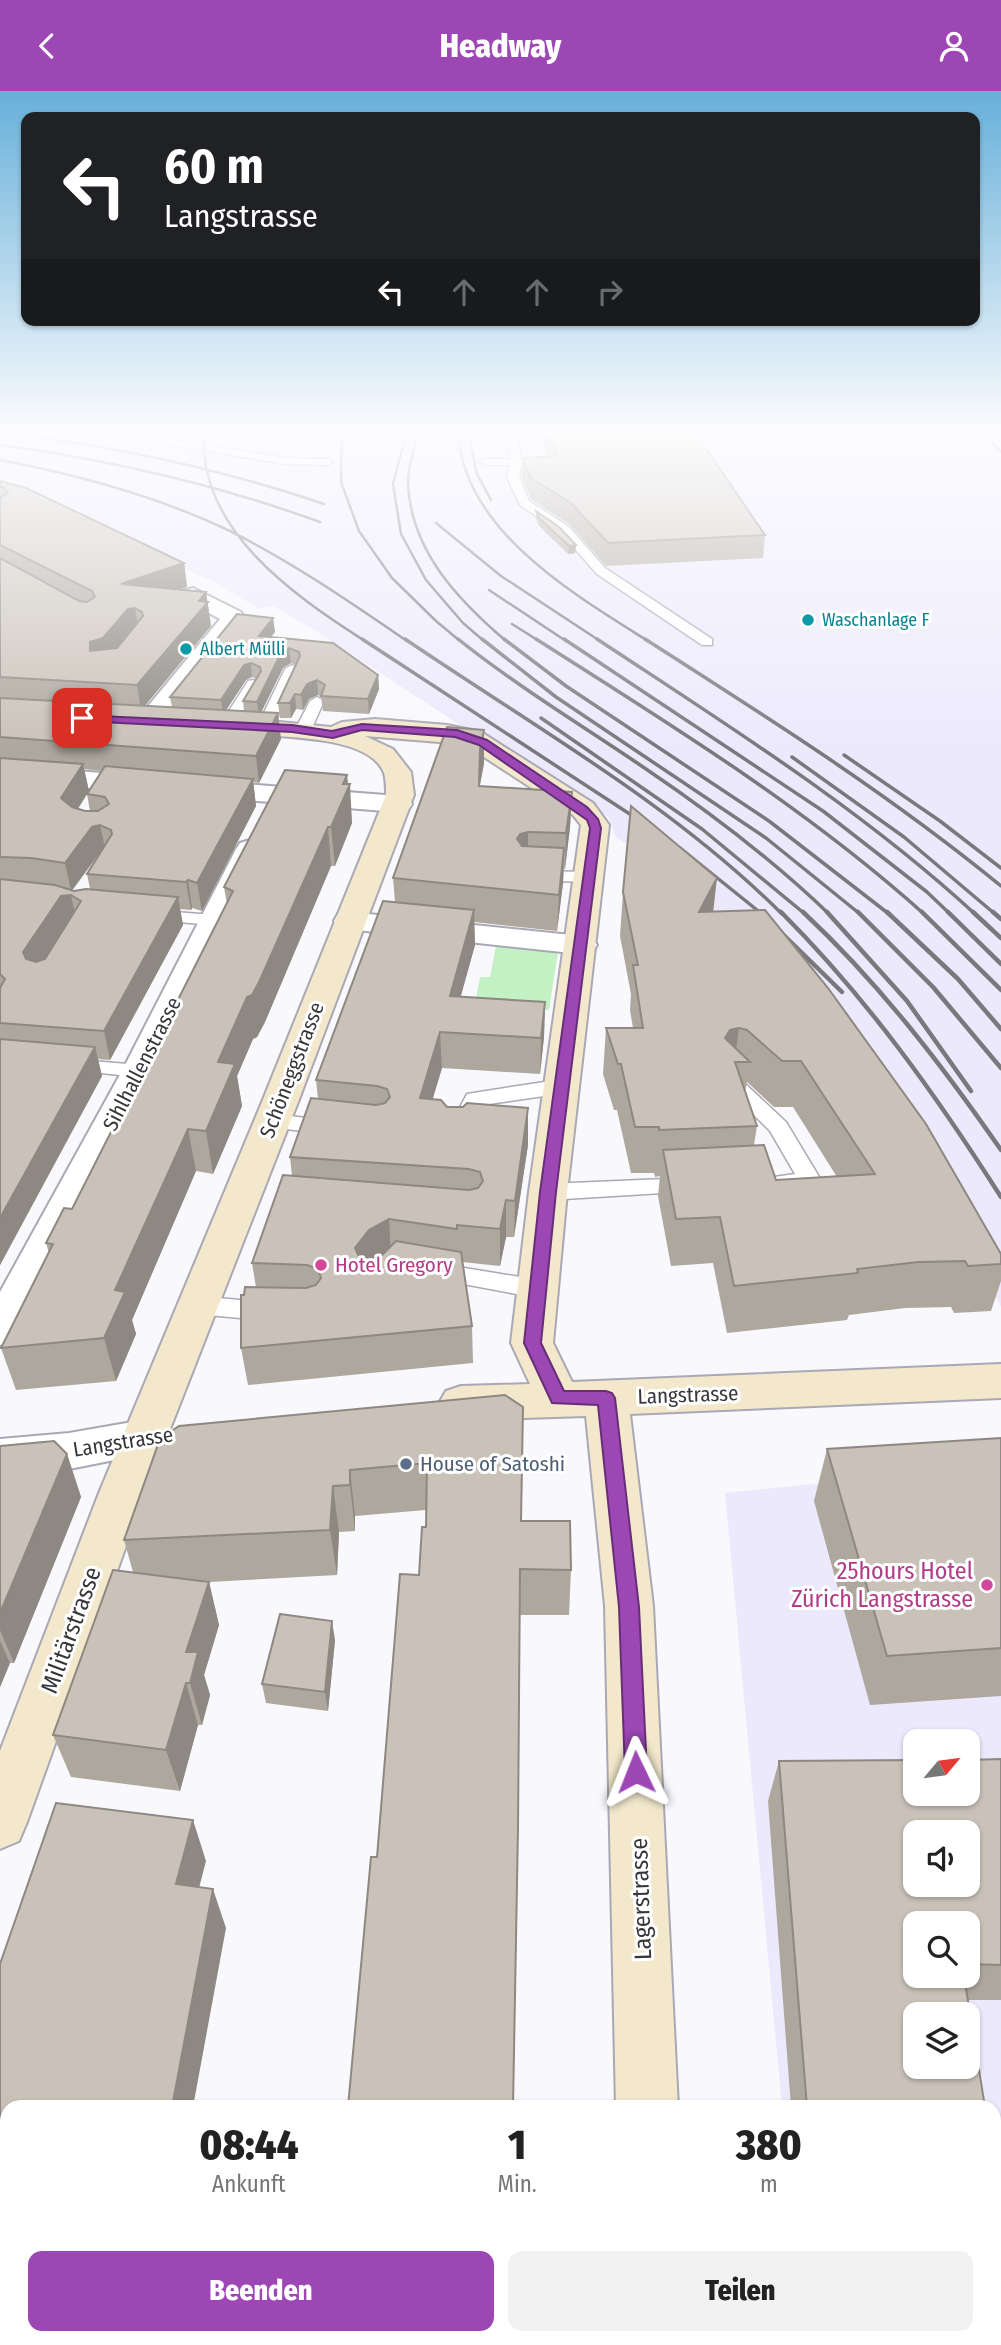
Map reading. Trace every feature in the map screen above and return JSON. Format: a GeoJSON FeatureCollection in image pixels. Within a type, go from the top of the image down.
{"type":"FeatureCollection","features":[{"type":"Feature","properties":{"kind":"street"},"geometry":{"type":"LineString","coordinates":[[149,721],[233,617],[193,595]]}},
{"type":"Feature","properties":{"kind":"street"},"geometry":{"type":"LineString","coordinates":[[123,720],[175,723]]}},
{"type":"Feature","properties":{"kind":"street"},"geometry":{"type":"LineString","coordinates":[[202,724],[303,730],[333,735]]}},
{"type":"Feature","properties":{"kind":"street","name":"Lagerstrasse"},"geometry":{"type":"LineString","coordinates":[[333,735],[349,728],[369,727],[457,734],[483,743],[583,809],[593,819],[595,828],[548,1192],[533,1343],[582,1398],[629,1607],[647,2100]]}},
{"type":"Feature","properties":{"kind":"street","name":"Schöneggstrasse"},"geometry":{"type":"LineString","coordinates":[[164,1435],[197,1305],[397,804],[400,777],[390,761],[360,742],[333,735]]}},
{"type":"Feature","properties":{"kind":"street"},"geometry":{"type":"LineString","coordinates":[[0,773],[99,791],[279,795],[397,804]]}},
{"type":"Feature","properties":{"kind":"street","name":"Sihlhallenstrasse"},"geometry":{"type":"LineString","coordinates":[[0,1330],[87,1172],[279,795]]}},
{"type":"Feature","properties":{"kind":"street"},"geometry":{"type":"LineString","coordinates":[[349,921],[581,946]]}},
{"type":"Feature","properties":{"kind":"street","name":"Langstrasse"},"geometry":{"type":"LineString","coordinates":[[423,1406],[492,1399],[582,1398],[1001,1381]]}},
{"type":"Feature","properties":{"kind":"street","name":"Langstrasse"},"geometry":{"type":"LineString","coordinates":[[0,1457],[69,1451],[164,1435]]}},
{"type":"Feature","properties":{"kind":"street","name":"Militärstrasse"},"geometry":{"type":"LineString","coordinates":[[0,1822],[164,1435]]}},
{"type":"Feature","properties":{"kind":"lane"},"geometry":{"type":"LineString","coordinates":[[570,536],[601,571],[707,642]]}},
{"type":"Feature","properties":{"kind":"lane"},"geometry":{"type":"LineString","coordinates":[[265,727],[292,669]]}},
{"type":"Feature","properties":{"kind":"lane"},"geometry":{"type":"LineString","coordinates":[[228,725],[253,684]]}},
{"type":"Feature","properties":{"kind":"lane"},"geometry":{"type":"LineString","coordinates":[[303,730],[317,702]]}},
{"type":"Feature","properties":{"kind":"lane"},"geometry":{"type":"LineString","coordinates":[[528,875],[589,877]]}},
{"type":"Feature","properties":{"kind":"lane"},"geometry":{"type":"LineString","coordinates":[[129,913],[213,920]]}},
{"type":"Feature","properties":{"kind":"lane"},"geometry":{"type":"LineString","coordinates":[[52,1063],[139,1071]]}},
{"type":"Feature","properties":{"kind":"lane"},"geometry":{"type":"LineString","coordinates":[[732,1083],[778,1127],[810,1180],[774,1183]]}},
{"type":"Feature","properties":{"kind":"lane"},"geometry":{"type":"LineString","coordinates":[[456,1136],[474,1099],[544,1089],[561,1093]]}},
{"type":"Feature","properties":{"kind":"lane"},"geometry":{"type":"LineString","coordinates":[[272,1121],[354,1130]]}},
{"type":"Feature","properties":{"kind":"lane"},"geometry":{"type":"LineString","coordinates":[[548,1192],[711,1185]]}},
{"type":"Feature","properties":{"kind":"lane"},"geometry":{"type":"LineString","coordinates":[[418,1269],[538,1289]]}},
{"type":"Feature","properties":{"kind":"lane"},"geometry":{"type":"LineString","coordinates":[[197,1305],[246,1311],[298,1313]]}},
{"type":"Feature","properties":{"kind":"shaded area"},"geometry":{"type":"Polygon","coordinates":[[[101,536],[1001,536],[1001,1307],[953,1214],[718,940],[633,848],[616,837],[608,817],[484,735],[471,732],[273,606],[259,609],[217,583],[101,536]]]}},
{"type":"Feature","properties":{"kind":"shaded area"},"geometry":{"type":"Polygon","coordinates":[[[1001,1449],[1001,2100],[781,2100],[725,1493],[832,1482],[1001,1449]]]}},
{"type":"Feature","properties":{"kind":"green space"},"geometry":{"type":"Polygon","coordinates":[[[496,946],[558,952],[549,1010],[475,1004],[480,977],[490,977],[496,946]]]}},
{"type":"Feature","properties":{"kind":"building"},"geometry":{"type":"Polygon","coordinates":[[[0,536],[128,536],[184,563],[121,584],[206,592],[199,601],[208,602],[137,685],[0,677],[0,558],[79,601],[87,602],[95,597],[92,591],[0,545],[0,536]],[[135,608],[128,609],[103,638],[90,642],[90,651],[117,648],[143,616],[142,612],[135,608]]]}},
{"type":"Feature","properties":{"kind":"building"},"geometry":{"type":"Polygon","coordinates":[[[558,536],[568,536],[576,545],[569,546],[558,536]]]}},
{"type":"Feature","properties":{"kind":"building"},"geometry":{"type":"Polygon","coordinates":[[[602,536],[742,536],[608,543],[602,536]]]}},
{"type":"Feature","properties":{"kind":"building"},"geometry":{"type":"Polygon","coordinates":[[[237,614],[273,618],[259,636],[333,643],[378,675],[368,699],[321,696],[325,685],[317,680],[307,684],[301,695],[295,694],[290,703],[278,703],[300,656],[299,652],[289,648],[281,653],[257,702],[243,701],[261,671],[260,667],[251,663],[244,665],[221,700],[170,697],[237,614]]]}},
{"type":"Feature","properties":{"kind":"building"},"geometry":{"type":"Polygon","coordinates":[[[0,698],[278,713],[256,756],[0,737],[0,698]]]}},
{"type":"Feature","properties":{"kind":"building"},"geometry":{"type":"Polygon","coordinates":[[[447,727],[484,730],[480,749],[479,786],[572,792],[566,833],[528,832],[520,834],[517,839],[522,846],[564,848],[559,895],[393,878],[447,727]]]}},
{"type":"Feature","properties":{"kind":"building"},"geometry":{"type":"Polygon","coordinates":[[[0,758],[83,764],[61,798],[72,807],[85,811],[98,811],[109,804],[105,797],[87,794],[105,766],[253,779],[197,883],[188,880],[186,882],[87,874],[112,834],[111,830],[100,825],[92,827],[65,863],[0,857],[0,758]]]}},
{"type":"Feature","properties":{"kind":"building"},"geometry":{"type":"Polygon","coordinates":[[[285,770],[347,775],[343,784],[350,784],[260,980],[252,995],[247,997],[218,1062],[235,1064],[206,1131],[188,1129],[115,1290],[125,1292],[104,1338],[1,1348],[53,1244],[46,1243],[64,1208],[72,1209],[233,891],[224,887],[285,770]]]}},
{"type":"Feature","properties":{"kind":"building"},"geometry":{"type":"Polygon","coordinates":[[[631,806],[717,878],[699,912],[765,910],[828,988],[926,1124],[1001,1254],[1001,1264],[968,1266],[965,1261],[918,1262],[857,1269],[858,1273],[734,1286],[720,1217],[676,1219],[663,1150],[764,1145],[776,1180],[875,1174],[801,1061],[782,1061],[747,1030],[739,1028],[730,1030],[725,1038],[750,1062],[735,1062],[757,1126],[659,1130],[659,1127],[635,1127],[621,1064],[618,1064],[606,1028],[643,1028],[633,965],[638,965],[623,892],[631,806]]]}},
{"type":"Feature","properties":{"kind":"building"},"geometry":{"type":"Polygon","coordinates":[[[0,879],[55,885],[74,891],[86,889],[178,897],[104,1031],[0,1023],[0,988],[5,979],[0,974],[0,879]],[[71,895],[61,896],[23,952],[26,959],[36,962],[45,959],[81,901],[71,895]]]}},
{"type":"Feature","properties":{"kind":"building"},"geometry":{"type":"Polygon","coordinates":[[[383,901],[474,910],[450,996],[545,1002],[541,1038],[440,1032],[420,1098],[441,1100],[447,1107],[463,1107],[467,1103],[528,1108],[515,1201],[506,1200],[500,1229],[457,1225],[457,1229],[389,1219],[369,1230],[355,1248],[359,1257],[367,1259],[382,1255],[396,1241],[461,1252],[472,1326],[241,1348],[241,1295],[244,1295],[245,1287],[306,1288],[316,1285],[321,1278],[318,1269],[307,1265],[252,1263],[283,1175],[469,1190],[478,1188],[483,1181],[480,1172],[469,1169],[290,1157],[311,1098],[376,1105],[385,1103],[390,1097],[387,1089],[377,1086],[316,1080],[383,901]]]}},
{"type":"Feature","properties":{"kind":"building"},"geometry":{"type":"Polygon","coordinates":[[[0,1039],[95,1047],[0,1218],[0,1039]]]}},
{"type":"Feature","properties":{"kind":"building"},"geometry":{"type":"Polygon","coordinates":[[[505,1395],[523,1407],[521,1521],[570,1521],[571,1570],[520,1569],[513,2100],[349,2100],[371,1857],[377,1857],[400,1574],[419,1575],[422,1527],[426,1527],[427,1463],[350,1470],[350,1485],[333,1486],[330,1530],[124,1540],[160,1439],[179,1426],[505,1395]]]}},
{"type":"Feature","properties":{"kind":"building"},"geometry":{"type":"Polygon","coordinates":[[[1001,1438],[1001,1648],[887,1656],[827,1449],[1001,1438]]]}},
{"type":"Feature","properties":{"kind":"building"},"geometry":{"type":"Polygon","coordinates":[[[54,1441],[67,1454],[0,1613],[0,1446],[54,1441]]]}},
{"type":"Feature","properties":{"kind":"building"},"geometry":{"type":"Polygon","coordinates":[[[113,1570],[209,1582],[186,1652],[198,1652],[166,1750],[53,1735],[113,1570]]]}},
{"type":"Feature","properties":{"kind":"building"},"geometry":{"type":"Polygon","coordinates":[[[280,1614],[332,1621],[325,1692],[262,1684],[280,1614]]]}},
{"type":"Feature","properties":{"kind":"building"},"geometry":{"type":"Polygon","coordinates":[[[1001,1759],[1001,1965],[980,1964],[980,1911],[903,1911],[903,1988],[966,1988],[968,2002],[903,2002],[903,2079],[980,2079],[980,2076],[984,2100],[806,2100],[779,1761],[903,1760],[903,1806],[980,1806],[980,1760],[1001,1759]]]}},
{"type":"Feature","properties":{"kind":"building"},"geometry":{"type":"Polygon","coordinates":[[[56,1803],[193,1820],[176,1884],[213,1889],[173,2100],[0,2100],[0,1964],[56,1803]]]}},
{"type":"Feature","properties":{"kind":"railway"},"geometry":{"type":"LineString","coordinates":[[240,536],[298,569],[407,641]]}},
{"type":"Feature","properties":{"kind":"railway"},"geometry":{"type":"LineString","coordinates":[[240,536],[280,580],[365,641]]}},
{"type":"Feature","properties":{"kind":"railway"},"geometry":{"type":"LineString","coordinates":[[363,536],[392,578],[460,641]]}},
{"type":"Feature","properties":{"kind":"railway"},"geometry":{"type":"LineString","coordinates":[[402,536],[426,580],[463,623],[484,641]]}},
{"type":"Feature","properties":{"kind":"railway"},"geometry":{"type":"LineString","coordinates":[[420,536],[440,572],[455,591],[506,641]]}},
{"type":"Feature","properties":{"kind":"railway"},"geometry":{"type":"LineString","coordinates":[[452,536],[501,576],[600,641]]}},
{"type":"Feature","properties":{"kind":"railway"},"geometry":{"type":"LineString","coordinates":[[508,536],[556,580],[648,641]]}},
{"type":"Feature","properties":{"kind":"railway"},"geometry":{"type":"LineString","coordinates":[[489,590],[566,641]]}},
{"type":"Feature","properties":{"kind":"railway"},"geometry":{"type":"LineString","coordinates":[[512,624],[539,641]]}},
{"type":"Feature","properties":{"kind":"railway"},"geometry":{"type":"LineString","coordinates":[[362,639],[645,824]]}},
{"type":"Feature","properties":{"kind":"railway"},"geometry":{"type":"LineString","coordinates":[[405,639],[552,735],[648,802],[695,837],[782,914]]}},
{"type":"Feature","properties":{"kind":"railway"},"geometry":{"type":"LineString","coordinates":[[458,639],[527,690],[718,820],[764,856],[828,913]]}},
{"type":"Feature","properties":{"kind":"railway"},"geometry":{"type":"LineString","coordinates":[[482,639],[556,697],[766,838],[860,914]]}},
{"type":"Feature","properties":{"kind":"railway"},"geometry":{"type":"LineString","coordinates":[[504,639],[566,686],[769,821],[889,914]]}},
{"type":"Feature","properties":{"kind":"railway"},"geometry":{"type":"LineString","coordinates":[[536,639],[687,735],[785,803],[879,875],[924,914]]}},
{"type":"Feature","properties":{"kind":"railway"},"geometry":{"type":"LineString","coordinates":[[564,639],[823,811],[927,892],[950,914]]}},
{"type":"Feature","properties":{"kind":"railway"},"geometry":{"type":"LineString","coordinates":[[597,639],[839,803],[886,838],[975,914]]}},
{"type":"Feature","properties":{"kind":"railway"},"geometry":{"type":"LineString","coordinates":[[645,639],[871,788],[1001,886]]}},
{"type":"Feature","properties":{"kind":"railway"},"geometry":{"type":"LineString","coordinates":[[541,718],[702,829],[805,914]]}},
{"type":"Feature","properties":{"kind":"railway"},"geometry":{"type":"LineString","coordinates":[[844,755],[940,821],[1001,868]]}},
{"type":"Feature","properties":{"kind":"railway"},"geometry":{"type":"LineString","coordinates":[[792,757],[904,837],[995,914]]}},
{"type":"Feature","properties":{"kind":"railway"},"geometry":{"type":"LineString","coordinates":[[680,848],[762,914]]}},
{"type":"Feature","properties":{"kind":"railway"},"geometry":{"type":"LineString","coordinates":[[760,912],[842,992]]}},
{"type":"Feature","properties":{"kind":"railway"},"geometry":{"type":"LineString","coordinates":[[781,912],[843,978],[899,1049],[1001,1197]]}},
{"type":"Feature","properties":{"kind":"railway"},"geometry":{"type":"LineString","coordinates":[[803,912],[858,967],[908,1026],[1001,1150]]}},
{"type":"Feature","properties":{"kind":"railway"},"geometry":{"type":"LineString","coordinates":[[887,912],[958,979],[1001,1029]]}},
{"type":"Feature","properties":{"kind":"railway"},"geometry":{"type":"LineString","coordinates":[[922,912],[1001,990]]}},
{"type":"Feature","properties":{"kind":"railway"},"geometry":{"type":"LineString","coordinates":[[948,912],[1001,964]]}},
{"type":"Feature","properties":{"kind":"railway"},"geometry":{"type":"LineString","coordinates":[[973,912],[1001,938]]}},
{"type":"Feature","properties":{"kind":"railway"},"geometry":{"type":"LineString","coordinates":[[993,912],[1001,919]]}},
{"type":"Feature","properties":{"kind":"railway"},"geometry":{"type":"LineString","coordinates":[[828,913],[907,1001],[971,1091]]}},
{"type":"Feature","properties":{"kind":"railway"},"geometry":{"type":"LineString","coordinates":[[860,914],[933,987],[1001,1068]]}},
{"type":"Feature","properties":{"kind":"place","name":"Waschanlage F"},"geometry":{"type":"Point","coordinates":[808,620]}},
{"type":"Feature","properties":{"kind":"place","name":"Albert Mülli"},"geometry":{"type":"Point","coordinates":[186,649]}},
{"type":"Feature","properties":{"kind":"place","name":"Hotel Gregory"},"geometry":{"type":"Point","coordinates":[321,1265]}},
{"type":"Feature","properties":{"kind":"place","name":"House of Satoshi"},"geometry":{"type":"Point","coordinates":[406,1464]}},
{"type":"Feature","properties":{"kind":"place","name":"25hours Hotel Zürich Langstrasse"},"geometry":{"type":"Point","coordinates":[987,1585]}},
{"type":"Feature","properties":{"kind":"route"},"geometry":{"type":"LineString","coordinates":[[82,718],[292,729],[333,735],[355,727],[457,734],[483,743],[583,809],[593,819],[595,828],[548,1192],[533,1343],[558,1398],[606,1398],[622,1523],[629,1607],[636,1772]]}}]}
